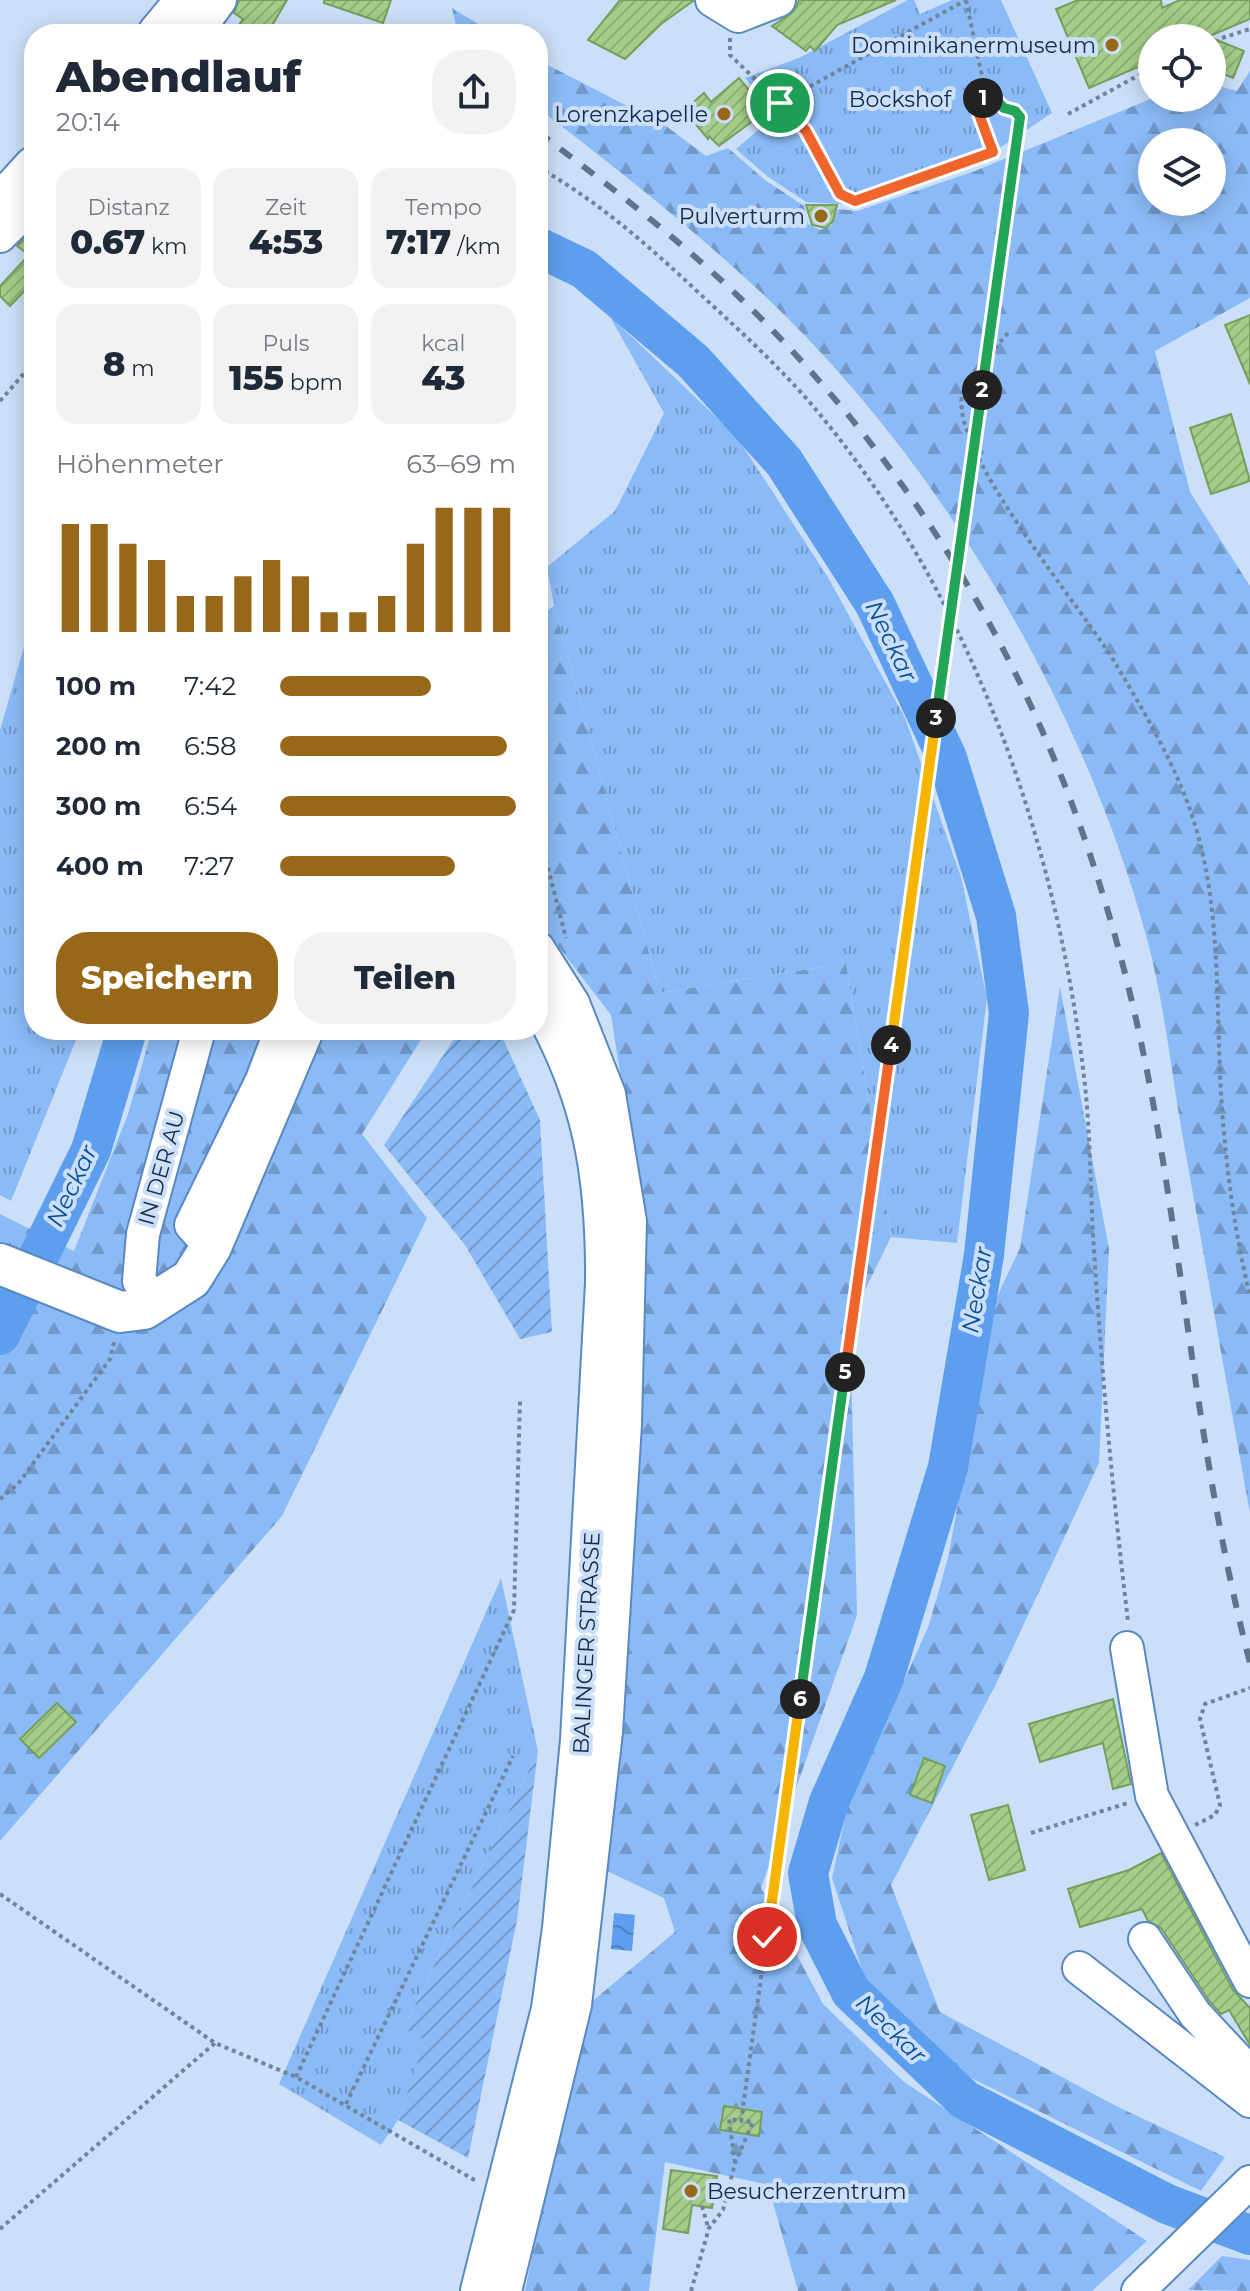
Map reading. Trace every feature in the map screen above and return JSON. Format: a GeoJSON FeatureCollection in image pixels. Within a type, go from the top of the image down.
{"type":"FeatureCollection","features":[{"type":"Feature","properties":{"kind":"main road"},"geometry":{"type":"LineString","coordinates":[[166,24],[186,0]]}},
{"type":"Feature","properties":{"kind":"main road"},"geometry":{"type":"LineString","coordinates":[[0,204],[24,178]]}},
{"type":"Feature","properties":{"kind":"main road","name":"BALINGER STRASSE"},"geometry":{"type":"LineString","coordinates":[[481,2291],[552,2009],[563,1928],[581,1740],[606,1283],[606,1221],[600,1166],[583,1090],[548,1018]]}},
{"type":"Feature","properties":{"kind":"main road"},"geometry":{"type":"LineString","coordinates":[[0,1264],[123,1305],[191,1279],[211,1247],[299,1040]]}},
{"type":"Feature","properties":{"kind":"street"},"geometry":{"type":"LineString","coordinates":[[202,24],[220,0]]}},
{"type":"Feature","properties":{"kind":"street"},"geometry":{"type":"LineString","coordinates":[[725,8],[779,0]]}},
{"type":"Feature","properties":{"kind":"street"},"geometry":{"type":"LineString","coordinates":[[0,236],[24,213]]}},
{"type":"Feature","properties":{"kind":"street"},"geometry":{"type":"LineString","coordinates":[[505,2291],[575,2005],[606,1732],[626,1409],[630,1221],[609,1094],[554,950]]}},
{"type":"Feature","properties":{"kind":"street","name":"IN DER AU"},"geometry":{"type":"LineString","coordinates":[[123,1305],[139,1281],[143,1234],[196,1040]]}},
{"type":"Feature","properties":{"kind":"street"},"geometry":{"type":"LineString","coordinates":[[211,1247],[191,1225],[262,1080],[277,1040]]}},
{"type":"Feature","properties":{"kind":"street"},"geometry":{"type":"LineString","coordinates":[[1127,1648],[1152,1796],[1250,1981]]}},
{"type":"Feature","properties":{"kind":"street"},"geometry":{"type":"LineString","coordinates":[[1145,1939],[1195,2014],[1250,2073]]}},
{"type":"Feature","properties":{"kind":"street"},"geometry":{"type":"LineString","coordinates":[[1079,1968],[1250,2101]]}},
{"type":"Feature","properties":{"kind":"street"},"geometry":{"type":"LineString","coordinates":[[1147,2280],[1250,2182]]}},
{"type":"Feature","properties":{"kind":"path"},"geometry":{"type":"LineString","coordinates":[[725,8],[730,55],[806,131],[840,194],[855,201],[993,152],[979,114],[985,90],[967,0],[780,103]]}},
{"type":"Feature","properties":{"kind":"path"},"geometry":{"type":"LineString","coordinates":[[1226,37],[1250,29]]}},
{"type":"Feature","properties":{"kind":"path"},"geometry":{"type":"LineString","coordinates":[[1068,114],[1138,76]]}},
{"type":"Feature","properties":{"kind":"path"},"geometry":{"type":"LineString","coordinates":[[741,2121],[1020,117],[1003,107],[985,90]]}},
{"type":"Feature","properties":{"kind":"path"},"geometry":{"type":"LineString","coordinates":[[548,173],[579,191],[650,246],[762,349],[800,391],[860,468],[912,545],[968,648],[1033,822],[1057,924],[1084,1077],[1108,1449],[1129,1633],[1127,1648]]}},
{"type":"Feature","properties":{"kind":"path"},"geometry":{"type":"LineString","coordinates":[[1008,333],[975,374],[962,397],[967,423],[982,470],[1116,664],[1183,789],[1208,877],[1212,905],[1221,1094],[1250,1296]]}},
{"type":"Feature","properties":{"kind":"path"},"geometry":{"type":"LineString","coordinates":[[0,401],[24,373]]}},
{"type":"Feature","properties":{"kind":"path"},"geometry":{"type":"LineString","coordinates":[[548,905],[554,950]]}},
{"type":"Feature","properties":{"kind":"path"},"geometry":{"type":"LineString","coordinates":[[0,1499],[18,1484],[110,1359],[123,1305]]}},
{"type":"Feature","properties":{"kind":"path"},"geometry":{"type":"LineString","coordinates":[[296,2077],[514,1610],[520,1401]]}},
{"type":"Feature","properties":{"kind":"path"},"geometry":{"type":"LineString","coordinates":[[1174,1836],[1215,1815],[1220,1805],[1200,1719],[1205,1704],[1250,1688]]}},
{"type":"Feature","properties":{"kind":"path"},"geometry":{"type":"LineString","coordinates":[[345,2105],[513,1756]]}},
{"type":"Feature","properties":{"kind":"path"},"geometry":{"type":"LineString","coordinates":[[1031,1833],[1152,1796]]}},
{"type":"Feature","properties":{"kind":"path"},"geometry":{"type":"LineString","coordinates":[[0,1894],[215,2043],[296,2077],[505,2198]]}},
{"type":"Feature","properties":{"kind":"path"},"geometry":{"type":"LineString","coordinates":[[0,2229],[215,2043]]}},
{"type":"Feature","properties":{"kind":"path"},"geometry":{"type":"LineString","coordinates":[[691,2291],[709,2229],[723,2210],[735,2163],[753,2122],[729,2119],[735,2163]]}},
{"type":"Feature","properties":{"kind":"path"},"geometry":{"type":"LineString","coordinates":[[702,2206],[709,2229]]}},
{"type":"Feature","properties":{"kind":"green space","name":"Bockshof"},"geometry":{"type":"Polygon","coordinates":[[[908,0],[914,0],[920,14],[952,0],[1001,0],[1052,113],[974,165],[855,205],[806,202],[767,176],[736,149],[777,114],[745,78],[801,57],[908,0]]]}},
{"type":"Feature","properties":{"kind":"green space"},"geometry":{"type":"Polygon","coordinates":[[[452,8],[478,24],[456,24],[452,8]]]}},
{"type":"Feature","properties":{"kind":"green space"},"geometry":{"type":"Polygon","coordinates":[[[548,65],[666,126],[706,156],[728,148],[765,180],[804,206],[808,224],[820,230],[831,226],[838,209],[857,211],[975,171],[1138,104],[1138,112],[1226,112],[1226,88],[1237,91],[1250,71],[1250,298],[1155,351],[1190,492],[1250,586],[1250,1513],[1153,963],[1120,852],[1086,766],[1046,680],[1001,596],[950,515],[894,439],[834,367],[771,302],[715,251],[548,116],[548,65]]]}},
{"type":"Feature","properties":{"kind":"green space"},"geometry":{"type":"Polygon","coordinates":[[[609,315],[737,437],[829,579],[905,718],[961,877],[987,998],[957,1243],[891,1237],[846,963],[660,993],[554,606],[548,566],[615,511],[664,413],[609,315]]]}},
{"type":"Feature","properties":{"kind":"green space"},"geometry":{"type":"Polygon","coordinates":[[[554,606],[660,993],[846,963],[891,1237],[850,1321],[857,1615],[761,1888],[823,2004],[904,2082],[1147,2241],[1092,2291],[798,2291],[768,2185],[665,2162],[649,2291],[525,2291],[583,2009],[675,1932],[664,1898],[607,1871],[620,1699],[642,1214],[611,1015],[548,933],[548,610],[554,606]]]}},
{"type":"Feature","properties":{"kind":"green space"},"geometry":{"type":"Polygon","coordinates":[[[24,647],[24,1040],[76,1040],[11,1201],[0,1195],[0,730],[24,647]]]}},
{"type":"Feature","properties":{"kind":"green space"},"geometry":{"type":"Polygon","coordinates":[[[1060,987],[1109,1249],[1099,1463],[996,1684],[891,1885],[940,2012],[1118,2107],[1225,2157],[1201,2191],[963,2074],[866,1982],[832,1878],[847,1809],[929,1625],[948,1558],[995,1301],[1020,1248],[1060,987]]]}},
{"type":"Feature","properties":{"kind":"green space"},"geometry":{"type":"Polygon","coordinates":[[[149,1040],[421,1040],[362,1134],[427,1218],[282,1516],[0,1841],[0,1214],[74,1251],[128,1114],[149,1040]]]}},
{"type":"Feature","properties":{"kind":"green space"},"geometry":{"type":"Polygon","coordinates":[[[453,1040],[504,1040],[540,1120],[552,1332],[520,1339],[465,1245],[384,1145],[453,1040]]]}},
{"type":"Feature","properties":{"kind":"green space"},"geometry":{"type":"Polygon","coordinates":[[[501,1578],[538,1751],[404,2028],[426,2041],[398,2120],[381,2145],[279,2084],[501,1578]]]}},
{"type":"Feature","properties":{"kind":"green space"},"geometry":{"type":"Polygon","coordinates":[[[538,1751],[517,1920],[468,2158],[398,2120],[425,2041],[404,2028],[538,1751]]]}},
{"type":"Feature","properties":{"kind":"green space"},"geometry":{"type":"Polygon","coordinates":[[[1222,2256],[1250,2260],[1250,2291],[1188,2290],[1222,2256]]]}},
{"type":"Feature","properties":{"kind":"water"},"geometry":{"type":"Polygon","coordinates":[[[614,1913],[635,1915],[632,1951],[611,1949],[614,1913]]]}},
{"type":"Feature","properties":{"kind":"building"},"geometry":{"type":"Polygon","coordinates":[[[239,0],[287,0],[273,24],[240,24],[243,19],[234,13],[239,0]]]}},
{"type":"Feature","properties":{"kind":"building"},"geometry":{"type":"Polygon","coordinates":[[[324,0],[391,0],[383,23],[324,3],[324,0]]]}},
{"type":"Feature","properties":{"kind":"building"},"geometry":{"type":"Polygon","coordinates":[[[620,0],[693,1],[661,24],[625,59],[588,40],[620,0]]]}},
{"type":"Feature","properties":{"kind":"building"},"geometry":{"type":"Polygon","coordinates":[[[799,0],[896,0],[837,25],[815,51],[810,46],[806,51],[772,26],[793,12],[799,0]]]}},
{"type":"Feature","properties":{"kind":"building","name":"Dominikanermuseum"},"geometry":{"type":"Polygon","coordinates":[[[1078,0],[1161,0],[1162,8],[1180,0],[1250,0],[1250,19],[1226,29],[1226,24],[1138,24],[1138,67],[1089,88],[1056,9],[1078,0]]]}},
{"type":"Feature","properties":{"kind":"building"},"geometry":{"type":"Polygon","coordinates":[[[1226,44],[1244,51],[1233,78],[1226,75],[1226,44]]]}},
{"type":"Feature","properties":{"kind":"building","name":"Lorenzkapelle"},"geometry":{"type":"Polygon","coordinates":[[[739,78],[766,111],[719,146],[709,136],[708,139],[684,110],[704,93],[711,102],[739,78]]]}},
{"type":"Feature","properties":{"kind":"building","name":"Pulverturm"},"geometry":{"type":"Polygon","coordinates":[[[806,205],[837,205],[833,221],[826,228],[812,225],[806,205]]]}},
{"type":"Feature","properties":{"kind":"building"},"geometry":{"type":"Polygon","coordinates":[[[24,239],[24,251],[17,246],[24,239]]]}},
{"type":"Feature","properties":{"kind":"building"},"geometry":{"type":"Polygon","coordinates":[[[24,260],[24,291],[10,306],[0,296],[0,286],[24,260]]]}},
{"type":"Feature","properties":{"kind":"building"},"geometry":{"type":"Polygon","coordinates":[[[1250,315],[1250,384],[1225,325],[1250,315]]]}},
{"type":"Feature","properties":{"kind":"building"},"geometry":{"type":"Polygon","coordinates":[[[1231,414],[1250,481],[1211,494],[1190,428],[1231,414]]]}},
{"type":"Feature","properties":{"kind":"building"},"geometry":{"type":"Polygon","coordinates":[[[1113,1699],[1131,1784],[1113,1789],[1103,1743],[1040,1762],[1029,1724],[1113,1699]]]}},
{"type":"Feature","properties":{"kind":"building"},"geometry":{"type":"Polygon","coordinates":[[[57,1703],[76,1722],[39,1758],[20,1739],[57,1703]]]}},
{"type":"Feature","properties":{"kind":"building"},"geometry":{"type":"Polygon","coordinates":[[[924,1758],[945,1766],[932,1803],[910,1795],[924,1758]]]}},
{"type":"Feature","properties":{"kind":"building"},"geometry":{"type":"Polygon","coordinates":[[[1008,1805],[1025,1870],[989,1880],[971,1815],[1008,1805]]]}},
{"type":"Feature","properties":{"kind":"building"},"geometry":{"type":"Polygon","coordinates":[[[1161,1853],[1233,1990],[1250,2008],[1250,2045],[1229,2010],[1221,2014],[1210,2002],[1161,1928],[1148,1921],[1142,1909],[1080,1927],[1068,1889],[1129,1870],[1161,1853]]]}},
{"type":"Feature","properties":{"kind":"building"},"geometry":{"type":"Polygon","coordinates":[[[724,2106],[762,2112],[759,2136],[720,2130],[724,2106]]]}},
{"type":"Feature","properties":{"kind":"building","name":"Besucherzentrum"},"geometry":{"type":"Polygon","coordinates":[[[671,2170],[717,2176],[712,2208],[692,2205],[688,2233],[663,2229],[671,2170]]]}},
{"type":"Feature","properties":{"kind":"waterway","name":"Neckar"},"geometry":{"type":"LineString","coordinates":[[548,252],[584,269],[693,361],[784,462],[875,604],[947,758],[996,916],[1009,1013],[984,1255],[948,1467],[884,1678],[829,1802],[808,1873],[817,1925],[851,1992],[965,2100],[1167,2204],[1250,2235]]}},
{"type":"Feature","properties":{"kind":"waterway","name":"Neckar"},"geometry":{"type":"LineString","coordinates":[[0,1335],[91,1150],[124,1040]]}},
{"type":"Feature","properties":{"kind":"railway"},"geometry":{"type":"LineString","coordinates":[[548,140],[632,204],[722,281],[779,337],[853,421],[919,509],[976,600],[1025,694],[1067,792],[1103,894],[1131,999],[1166,1178],[1219,1525],[1250,1663]]}},
{"type":"Feature","properties":{"kind":"place","name":"Dominikanermuseum"},"geometry":{"type":"Point","coordinates":[1112,45]}},
{"type":"Feature","properties":{"kind":"place","name":"Lorenzkapelle"},"geometry":{"type":"Point","coordinates":[724,114]}},
{"type":"Feature","properties":{"kind":"place","name":"Pulverturm"},"geometry":{"type":"Point","coordinates":[821,216]}},
{"type":"Feature","properties":{"kind":"place","name":"Besucherzentrum"},"geometry":{"type":"Point","coordinates":[691,2191]}},
{"type":"Feature","properties":{"kind":"route"},"geometry":{"type":"LineString","coordinates":[[767,1937],[1020,117],[1015,111],[1004,108],[985,90],[979,114],[993,152],[855,201],[840,194],[828,177],[806,131],[780,103]]}}]}
